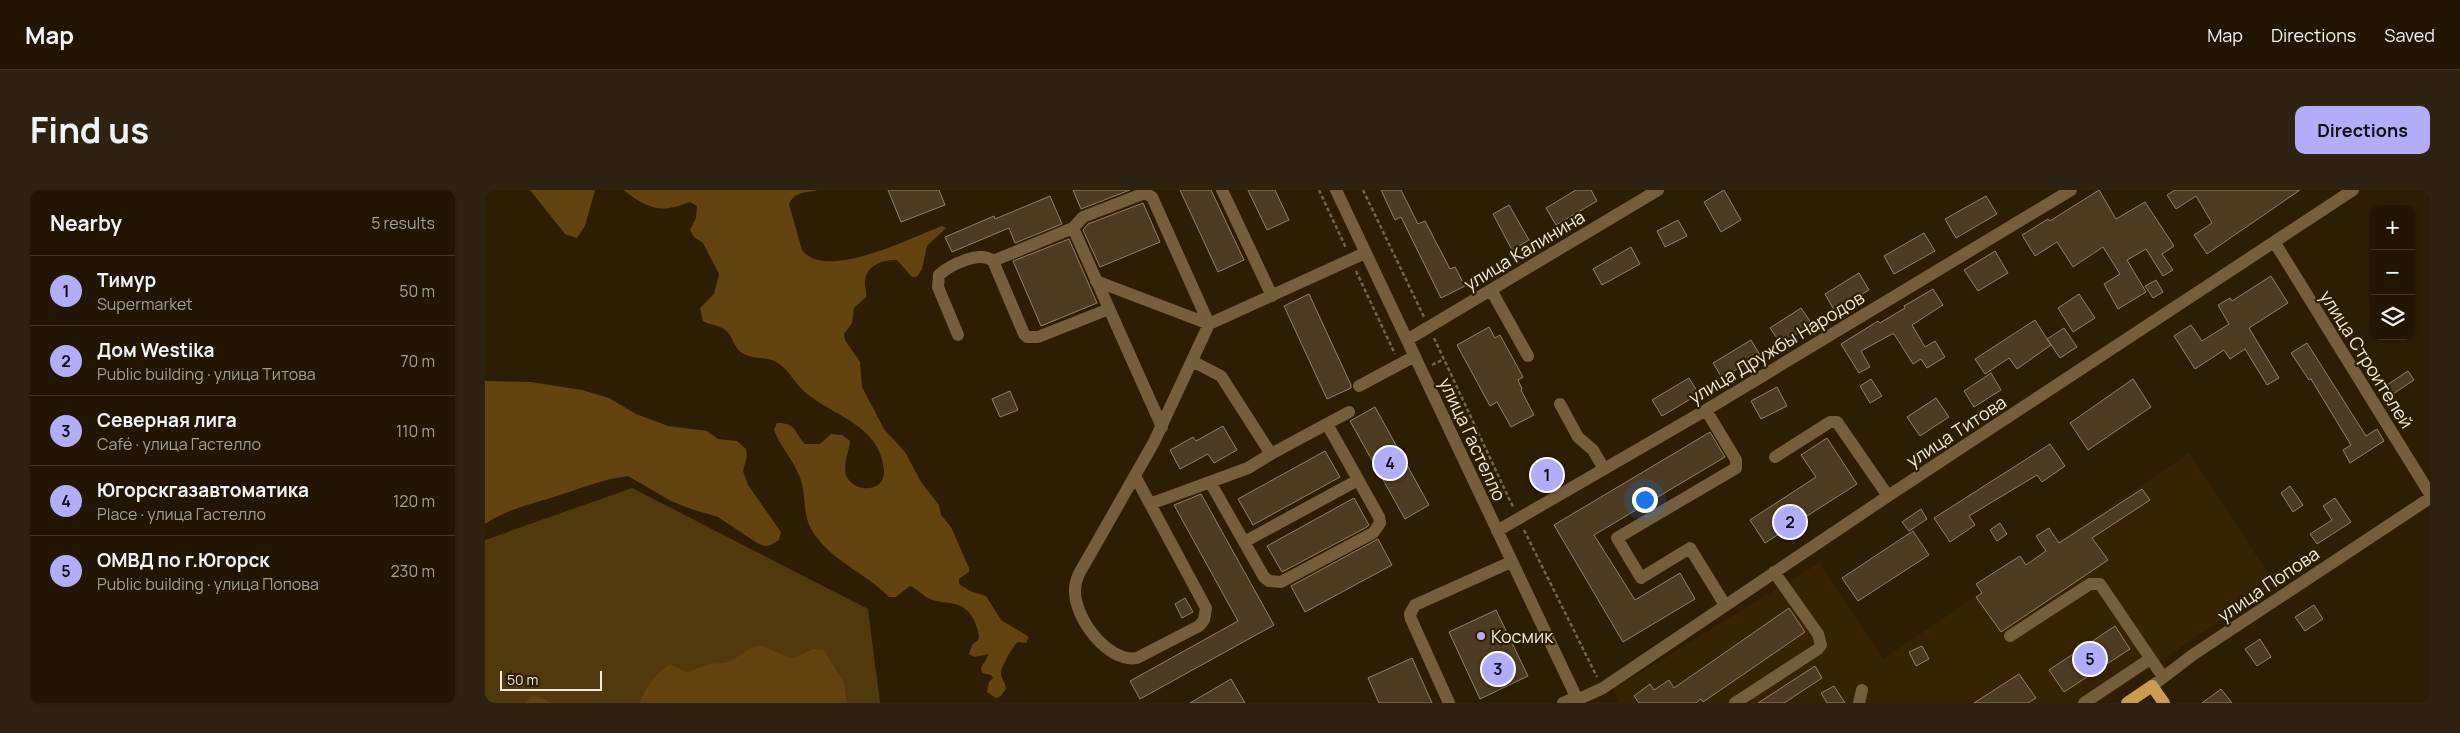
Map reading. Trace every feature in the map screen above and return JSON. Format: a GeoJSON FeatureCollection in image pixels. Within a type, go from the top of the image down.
{"type":"FeatureCollection","features":[{"type":"Feature","properties":{"kind":"main road","name":"улица Попова"},"geometry":{"type":"LineString","coordinates":[[2127,703],[2152,686]]}},
{"type":"Feature","properties":{"kind":"main road"},"geometry":{"type":"LineString","coordinates":[[2152,686],[2164,703]]}},
{"type":"Feature","properties":{"kind":"street"},"geometry":{"type":"LineString","coordinates":[[1222,190],[1272,296]]}},
{"type":"Feature","properties":{"kind":"street","name":"улица Гастелло"},"geometry":{"type":"LineString","coordinates":[[1336,190],[1577,700]]}},
{"type":"Feature","properties":{"kind":"street","name":"улица Калинина"},"geometry":{"type":"LineString","coordinates":[[1407,340],[1658,190]]}},
{"type":"Feature","properties":{"kind":"street","name":"улица Дружбы Народов"},"geometry":{"type":"LineString","coordinates":[[1497,531],[1706,410],[2071,190]]}},
{"type":"Feature","properties":{"kind":"street","name":"улица Титова"},"geometry":{"type":"LineString","coordinates":[[1563,703],[1577,700],[1603,688],[1888,496],[2353,190]]}},
{"type":"Feature","properties":{"kind":"street"},"geometry":{"type":"LineString","coordinates":[[993,261],[1073,228],[1083,217],[1140,193],[1148,195],[1152,198],[1209,324]]}},
{"type":"Feature","properties":{"kind":"street"},"geometry":{"type":"LineString","coordinates":[[1073,228],[1162,427]]}},
{"type":"Feature","properties":{"kind":"street","name":"улица Строителей"},"geometry":{"type":"LineString","coordinates":[[2275,243],[2430,494]]}},
{"type":"Feature","properties":{"kind":"street"},"geometry":{"type":"LineString","coordinates":[[1135,476],[1206,608],[1206,614],[1199,626],[1130,660],[1113,653],[1089,629],[1076,602],[1075,589],[1078,576],[1162,427],[1209,324],[1365,253]]}},
{"type":"Feature","properties":{"kind":"street"},"geometry":{"type":"LineString","coordinates":[[958,335],[938,287],[939,275],[977,256],[989,257],[993,261],[1024,334],[1027,337],[1038,337],[1109,309]]}},
{"type":"Feature","properties":{"kind":"street"},"geometry":{"type":"LineString","coordinates":[[1096,281],[1209,324]]}},
{"type":"Feature","properties":{"kind":"street"},"geometry":{"type":"LineString","coordinates":[[1491,290],[1528,356]]}},
{"type":"Feature","properties":{"kind":"street"},"geometry":{"type":"LineString","coordinates":[[1359,386],[1415,356]]}},
{"type":"Feature","properties":{"kind":"street"},"geometry":{"type":"LineString","coordinates":[[1192,360],[1221,376],[1271,454]]}},
{"type":"Feature","properties":{"kind":"street"},"geometry":{"type":"LineString","coordinates":[[1560,404],[1578,437],[1593,450],[1604,469]]}},
{"type":"Feature","properties":{"kind":"street"},"geometry":{"type":"LineString","coordinates":[[1706,410],[1736,460],[1737,468],[1617,538],[1641,578],[1690,548],[1725,605]]}},
{"type":"Feature","properties":{"kind":"street"},"geometry":{"type":"LineString","coordinates":[[1150,504],[1248,468],[1349,412]]}},
{"type":"Feature","properties":{"kind":"street"},"geometry":{"type":"LineString","coordinates":[[1775,457],[1830,422],[1837,422],[1888,496]]}},
{"type":"Feature","properties":{"kind":"street"},"geometry":{"type":"LineString","coordinates":[[1210,482],[1264,577],[1275,583],[1373,533],[1380,523],[1379,517],[1327,424]]}},
{"type":"Feature","properties":{"kind":"street"},"geometry":{"type":"LineString","coordinates":[[1244,542],[1358,480]]}},
{"type":"Feature","properties":{"kind":"street","name":"улица Попова"},"geometry":{"type":"LineString","coordinates":[[2152,686],[2430,498]]}},
{"type":"Feature","properties":{"kind":"street"},"geometry":{"type":"LineString","coordinates":[[1449,703],[1411,619],[1412,609],[1415,605],[1511,562]]}},
{"type":"Feature","properties":{"kind":"street"},"geometry":{"type":"LineString","coordinates":[[1735,703],[1818,649],[1821,645],[1819,634],[1775,572]]}},
{"type":"Feature","properties":{"kind":"street"},"geometry":{"type":"LineString","coordinates":[[2010,636],[2090,584],[2100,584],[2163,677]]}},
{"type":"Feature","properties":{"kind":"street"},"geometry":{"type":"LineString","coordinates":[[2084,703],[2150,659]]}},
{"type":"Feature","properties":{"kind":"street"},"geometry":{"type":"LineString","coordinates":[[1859,703],[1863,690]]}},
{"type":"Feature","properties":{"kind":"path"},"geometry":{"type":"LineString","coordinates":[[1319,190],[1400,364]]}},
{"type":"Feature","properties":{"kind":"path"},"geometry":{"type":"LineString","coordinates":[[1363,190],[1518,519],[1603,688]]}},
{"type":"Feature","properties":{"kind":"shaded area"},"geometry":{"type":"Polygon","coordinates":[[[530,190],[595,190],[585,226],[577,238],[565,234],[530,190]]]}},
{"type":"Feature","properties":{"kind":"shaded area"},"geometry":{"type":"Polygon","coordinates":[[[623,190],[818,190],[798,195],[789,204],[802,250],[814,259],[830,261],[870,254],[942,226],[946,228],[927,246],[922,269],[917,277],[912,277],[897,260],[881,262],[872,267],[866,275],[866,297],[854,308],[852,323],[844,334],[845,340],[860,362],[862,387],[884,429],[905,452],[921,482],[939,505],[941,515],[951,527],[969,568],[969,572],[959,579],[959,584],[970,591],[986,596],[1001,620],[1029,637],[1026,643],[1018,642],[1016,644],[1005,662],[1001,673],[1006,689],[1001,696],[996,698],[987,692],[989,682],[993,678],[991,675],[982,673],[981,668],[989,654],[974,657],[969,654],[972,645],[979,639],[979,636],[974,620],[965,608],[930,599],[910,586],[896,597],[889,597],[880,588],[838,559],[820,542],[808,521],[800,476],[774,430],[777,423],[792,426],[805,444],[820,444],[831,434],[842,435],[850,441],[846,462],[846,475],[850,481],[862,488],[875,487],[883,478],[884,470],[881,455],[874,442],[854,424],[806,393],[778,363],[770,359],[751,357],[742,353],[724,329],[703,321],[700,308],[714,294],[719,274],[703,243],[694,237],[690,230],[696,218],[697,206],[690,202],[670,208],[655,208],[640,202],[623,190]]]}},
{"type":"Feature","properties":{"kind":"shaded area"},"geometry":{"type":"Polygon","coordinates":[[[485,381],[531,382],[582,390],[609,398],[636,414],[668,426],[707,431],[718,439],[737,441],[746,449],[747,456],[743,471],[748,485],[781,532],[779,540],[765,546],[757,543],[718,517],[671,501],[628,476],[601,482],[520,507],[502,514],[485,524],[485,381]]]}},
{"type":"Feature","properties":{"kind":"shaded area"},"geometry":{"type":"Polygon","coordinates":[[[2189,453],[2275,584],[2098,703],[1620,703],[1613,689],[1819,563],[1883,659],[2189,453]]]}},
{"type":"Feature","properties":{"kind":"shaded area"},"geometry":{"type":"Polygon","coordinates":[[[632,488],[868,609],[880,703],[485,703],[485,540],[632,488]]]}},
{"type":"Feature","properties":{"kind":"shaded area"},"geometry":{"type":"Polygon","coordinates":[[[761,645],[792,659],[813,649],[824,650],[844,683],[847,703],[640,703],[652,681],[670,664],[688,672],[709,664],[726,662],[761,645]]]}},
{"type":"Feature","properties":{"kind":"shaded area"},"geometry":{"type":"Polygon","coordinates":[[[533,696],[540,697],[550,703],[525,703],[533,696]]]}},
{"type":"Feature","properties":{"kind":"building"},"geometry":{"type":"Polygon","coordinates":[[[888,190],[939,190],[945,205],[901,222],[888,190]]]}},
{"type":"Feature","properties":{"kind":"building"},"geometry":{"type":"Polygon","coordinates":[[[1073,190],[1130,190],[1081,209],[1073,190]]]}},
{"type":"Feature","properties":{"kind":"building"},"geometry":{"type":"Polygon","coordinates":[[[1180,190],[1211,190],[1244,260],[1218,272],[1180,190]]]}},
{"type":"Feature","properties":{"kind":"building"},"geometry":{"type":"Polygon","coordinates":[[[1248,190],[1275,190],[1289,220],[1267,230],[1248,190]]]}},
{"type":"Feature","properties":{"kind":"building"},"geometry":{"type":"Polygon","coordinates":[[[1381,190],[1401,190],[1418,224],[1425,221],[1450,269],[1455,267],[1465,286],[1441,298],[1401,217],[1395,220],[1381,190]]]}},
{"type":"Feature","properties":{"kind":"building"},"geometry":{"type":"Polygon","coordinates":[[[1576,190],[1591,190],[1597,201],[1556,225],[1546,208],[1576,190]]]}},
{"type":"Feature","properties":{"kind":"building"},"geometry":{"type":"Polygon","coordinates":[[[1724,190],[1741,220],[1721,232],[1704,202],[1724,190]]]}},
{"type":"Feature","properties":{"kind":"building"},"geometry":{"type":"Polygon","coordinates":[[[2099,190],[2116,219],[2145,202],[2174,246],[2162,254],[2173,270],[2163,276],[2146,249],[2127,260],[2146,292],[2118,309],[2104,284],[2120,274],[2103,247],[2073,267],[2057,242],[2035,256],[2022,235],[2048,219],[2050,221],[2099,190]]]}},
{"type":"Feature","properties":{"kind":"building"},"geometry":{"type":"Polygon","coordinates":[[[2175,190],[2300,190],[2207,254],[2194,235],[2212,223],[2196,196],[2176,209],[2167,195],[2175,190]]]}},
{"type":"Feature","properties":{"kind":"building"},"geometry":{"type":"Polygon","coordinates":[[[1050,196],[1062,224],[1015,243],[1009,228],[952,252],[945,237],[994,216],[995,219],[1050,196]]]}},
{"type":"Feature","properties":{"kind":"building"},"geometry":{"type":"Polygon","coordinates":[[[1986,196],[1997,214],[1956,238],[1945,219],[1986,196]]]}},
{"type":"Feature","properties":{"kind":"building"},"geometry":{"type":"Polygon","coordinates":[[[1143,203],[1160,242],[1100,267],[1083,230],[1088,224],[1143,203]]]}},
{"type":"Feature","properties":{"kind":"building"},"geometry":{"type":"Polygon","coordinates":[[[1509,205],[1529,240],[1512,250],[1493,214],[1509,205]]]}},
{"type":"Feature","properties":{"kind":"building"},"geometry":{"type":"Polygon","coordinates":[[[1678,220],[1687,236],[1665,247],[1657,231],[1678,220]]]}},
{"type":"Feature","properties":{"kind":"building"},"geometry":{"type":"Polygon","coordinates":[[[1924,233],[1935,251],[1894,274],[1884,256],[1924,233]]]}},
{"type":"Feature","properties":{"kind":"building"},"geometry":{"type":"Polygon","coordinates":[[[1069,239],[1097,303],[1041,326],[1013,261],[1069,239]]]}},
{"type":"Feature","properties":{"kind":"building"},"geometry":{"type":"Polygon","coordinates":[[[1631,247],[1640,264],[1602,285],[1593,269],[1631,247]]]}},
{"type":"Feature","properties":{"kind":"building"},"geometry":{"type":"Polygon","coordinates":[[[1995,251],[2008,273],[1978,291],[1964,270],[1995,251]]]}},
{"type":"Feature","properties":{"kind":"building"},"geometry":{"type":"Polygon","coordinates":[[[1859,273],[1869,290],[1834,310],[1825,294],[1859,273]]]}},
{"type":"Feature","properties":{"kind":"building"},"geometry":{"type":"Polygon","coordinates":[[[2271,276],[2288,303],[2249,328],[2279,378],[2267,385],[2245,349],[2230,359],[2224,350],[2195,369],[2174,336],[2191,325],[2202,341],[2229,324],[2218,305],[2230,298],[2232,301],[2271,276]]]}},
{"type":"Feature","properties":{"kind":"building"},"geometry":{"type":"Polygon","coordinates":[[[2156,280],[2163,292],[2153,298],[2145,286],[2156,280]]]}},
{"type":"Feature","properties":{"kind":"building"},"geometry":{"type":"Polygon","coordinates":[[[1933,289],[1943,305],[1912,325],[1925,347],[1935,341],[1945,357],[1927,368],[1921,359],[1913,364],[1894,334],[1892,334],[1861,351],[1870,367],[1859,373],[1841,344],[1878,321],[1880,323],[1933,289]]]}},
{"type":"Feature","properties":{"kind":"building"},"geometry":{"type":"Polygon","coordinates":[[[1309,294],[1351,385],[1351,388],[1327,399],[1284,306],[1309,294]]]}},
{"type":"Feature","properties":{"kind":"building"},"geometry":{"type":"Polygon","coordinates":[[[2079,294],[2095,318],[2073,332],[2058,308],[2079,294]]]}},
{"type":"Feature","properties":{"kind":"building"},"geometry":{"type":"Polygon","coordinates":[[[1801,308],[1812,324],[1781,344],[1770,328],[1801,308]]]}},
{"type":"Feature","properties":{"kind":"building"},"geometry":{"type":"Polygon","coordinates":[[[2035,320],[2051,345],[2017,369],[2009,358],[1985,374],[1975,359],[2035,320]]]}},
{"type":"Feature","properties":{"kind":"building"},"geometry":{"type":"Polygon","coordinates":[[[1489,327],[1495,338],[1500,335],[1523,377],[1518,380],[1534,415],[1511,427],[1497,402],[1490,406],[1457,345],[1489,327]]]}},
{"type":"Feature","properties":{"kind":"building"},"geometry":{"type":"Polygon","coordinates":[[[2064,328],[2077,347],[2060,358],[2047,339],[2064,328]]]}},
{"type":"Feature","properties":{"kind":"building"},"geometry":{"type":"Polygon","coordinates":[[[1751,340],[1760,355],[1722,378],[1713,363],[1751,340]]]}},
{"type":"Feature","properties":{"kind":"building"},"geometry":{"type":"Polygon","coordinates":[[[2307,343],[2366,436],[2377,429],[2384,441],[2350,463],[2343,450],[2351,445],[2311,379],[2309,380],[2291,353],[2307,343]]]}},
{"type":"Feature","properties":{"kind":"building"},"geometry":{"type":"Polygon","coordinates":[[[2408,371],[2414,380],[2393,394],[2387,385],[2408,371]]]}},
{"type":"Feature","properties":{"kind":"building"},"geometry":{"type":"Polygon","coordinates":[[[1991,373],[2001,390],[1974,407],[1964,391],[1991,373]]]}},
{"type":"Feature","properties":{"kind":"building"},"geometry":{"type":"Polygon","coordinates":[[[1689,378],[1699,394],[1662,416],[1652,400],[1689,378]]]}},
{"type":"Feature","properties":{"kind":"building"},"geometry":{"type":"Polygon","coordinates":[[[1871,379],[1882,396],[1870,403],[1860,386],[1871,379]]]}},
{"type":"Feature","properties":{"kind":"building"},"geometry":{"type":"Polygon","coordinates":[[[2133,379],[2151,407],[2088,450],[2070,423],[2133,379]]]}},
{"type":"Feature","properties":{"kind":"building"},"geometry":{"type":"Polygon","coordinates":[[[1777,387],[1787,406],[1761,419],[1751,401],[1777,387]]]}},
{"type":"Feature","properties":{"kind":"building"},"geometry":{"type":"Polygon","coordinates":[[[1010,391],[1018,410],[1000,417],[992,399],[1010,391]]]}},
{"type":"Feature","properties":{"kind":"building"},"geometry":{"type":"Polygon","coordinates":[[[1936,398],[1949,417],[1920,436],[1907,417],[1936,398]]]}},
{"type":"Feature","properties":{"kind":"building"},"geometry":{"type":"Polygon","coordinates":[[[1375,407],[1429,505],[1405,519],[1350,421],[1375,407]]]}},
{"type":"Feature","properties":{"kind":"building"},"geometry":{"type":"Polygon","coordinates":[[[1223,426],[1237,450],[1214,463],[1208,454],[1180,469],[1170,450],[1193,437],[1196,441],[1223,426]]]}},
{"type":"Feature","properties":{"kind":"building"},"geometry":{"type":"Polygon","coordinates":[[[1710,432],[1725,457],[1594,535],[1635,600],[1680,573],[1695,599],[1623,642],[1554,525],[1710,432]]]}},
{"type":"Feature","properties":{"kind":"building"},"geometry":{"type":"Polygon","coordinates":[[[1827,438],[1857,484],[1765,543],[1750,520],[1816,477],[1801,455],[1827,438]]]}},
{"type":"Feature","properties":{"kind":"building"},"geometry":{"type":"Polygon","coordinates":[[[2050,444],[2065,466],[2042,482],[2037,475],[1969,516],[1975,525],[1950,542],[1934,518],[2050,444]]]}},
{"type":"Feature","properties":{"kind":"building"},"geometry":{"type":"Polygon","coordinates":[[[1325,451],[1340,477],[1253,525],[1238,499],[1325,451]]]}},
{"type":"Feature","properties":{"kind":"building"},"geometry":{"type":"Polygon","coordinates":[[[2290,486],[2303,505],[2293,512],[2281,493],[2290,486]]]}},
{"type":"Feature","properties":{"kind":"building"},"geometry":{"type":"Polygon","coordinates":[[[2142,489],[2150,500],[2092,538],[2108,560],[2001,632],[1976,597],[1982,593],[1976,584],[2020,556],[2026,565],[2046,551],[2036,536],[2049,528],[2059,543],[2142,489]]]}},
{"type":"Feature","properties":{"kind":"building"},"geometry":{"type":"Polygon","coordinates":[[[1201,494],[1274,625],[1140,699],[1130,681],[1238,621],[1174,505],[1201,494]]]}},
{"type":"Feature","properties":{"kind":"building"},"geometry":{"type":"Polygon","coordinates":[[[1354,498],[1369,525],[1282,572],[1267,546],[1354,498]]]}},
{"type":"Feature","properties":{"kind":"building"},"geometry":{"type":"Polygon","coordinates":[[[2335,498],[2351,522],[2317,544],[2310,534],[2332,520],[2323,506],[2335,498]]]}},
{"type":"Feature","properties":{"kind":"building"},"geometry":{"type":"Polygon","coordinates":[[[1921,509],[1927,519],[1909,531],[1902,522],[1921,509]]]}},
{"type":"Feature","properties":{"kind":"building"},"geometry":{"type":"Polygon","coordinates":[[[2000,523],[2007,534],[1997,541],[1990,530],[2000,523]]]}},
{"type":"Feature","properties":{"kind":"building"},"geometry":{"type":"Polygon","coordinates":[[[1913,531],[1929,555],[1858,601],[1842,578],[1913,531]]]}},
{"type":"Feature","properties":{"kind":"building"},"geometry":{"type":"Polygon","coordinates":[[[1378,539],[1392,565],[1305,612],[1291,586],[1378,539]]]}},
{"type":"Feature","properties":{"kind":"building"},"geometry":{"type":"Polygon","coordinates":[[[1185,598],[1193,612],[1182,618],[1175,604],[1185,598]]]}},
{"type":"Feature","properties":{"kind":"building"},"geometry":{"type":"Polygon","coordinates":[[[2314,605],[2323,619],[2305,631],[2295,617],[2314,605]]]}},
{"type":"Feature","properties":{"kind":"building"},"geometry":{"type":"Polygon","coordinates":[[[1789,608],[1805,632],[1703,702],[1701,699],[1696,703],[1639,703],[1634,696],[1650,684],[1654,690],[1669,680],[1674,688],[1789,608]]]}},
{"type":"Feature","properties":{"kind":"building"},"geometry":{"type":"Polygon","coordinates":[[[1496,610],[1528,676],[1480,699],[1449,632],[1496,610]]]}},
{"type":"Feature","properties":{"kind":"building"},"geometry":{"type":"Polygon","coordinates":[[[2115,626],[2130,649],[2064,692],[2049,670],[2115,626]]]}},
{"type":"Feature","properties":{"kind":"building"},"geometry":{"type":"Polygon","coordinates":[[[2260,639],[2271,657],[2257,666],[2245,649],[2260,639]]]}},
{"type":"Feature","properties":{"kind":"building"},"geometry":{"type":"Polygon","coordinates":[[[1922,646],[1929,659],[1916,666],[1909,652],[1922,646]]]}},
{"type":"Feature","properties":{"kind":"building"},"geometry":{"type":"Polygon","coordinates":[[[1412,658],[1432,703],[1379,703],[1368,678],[1412,658]]]}},
{"type":"Feature","properties":{"kind":"building"},"geometry":{"type":"Polygon","coordinates":[[[1815,666],[1822,678],[1784,703],[1758,703],[1815,666]]]}},
{"type":"Feature","properties":{"kind":"building"},"geometry":{"type":"Polygon","coordinates":[[[2019,674],[2036,698],[2028,703],[1974,703],[2019,674]]]}},
{"type":"Feature","properties":{"kind":"building"},"geometry":{"type":"Polygon","coordinates":[[[1231,679],[1245,703],[1190,703],[1231,679]]]}},
{"type":"Feature","properties":{"kind":"building"},"geometry":{"type":"Polygon","coordinates":[[[1834,686],[1845,703],[1827,703],[1821,693],[1834,686]]]}},
{"type":"Feature","properties":{"kind":"building"},"geometry":{"type":"Polygon","coordinates":[[[2221,689],[2232,703],[2202,703],[2221,689]]]}},
{"type":"Feature","properties":{"kind":"place","name":"Югорскгазавтоматика"},"geometry":{"type":"Point","coordinates":[1390,463]}},
{"type":"Feature","properties":{"kind":"place","name":"Тимур"},"geometry":{"type":"Point","coordinates":[1547,475]}},
{"type":"Feature","properties":{"kind":"place","name":"Дом Westika"},"geometry":{"type":"Point","coordinates":[1790,522]}},
{"type":"Feature","properties":{"kind":"place","name":"Космик"},"geometry":{"type":"Point","coordinates":[1481,636]}},
{"type":"Feature","properties":{"kind":"place","name":"ОМВД по г.Югорск"},"geometry":{"type":"Point","coordinates":[2090,659]}},
{"type":"Feature","properties":{"kind":"place","name":"Северная лига"},"geometry":{"type":"Point","coordinates":[1498,669]}}]}
